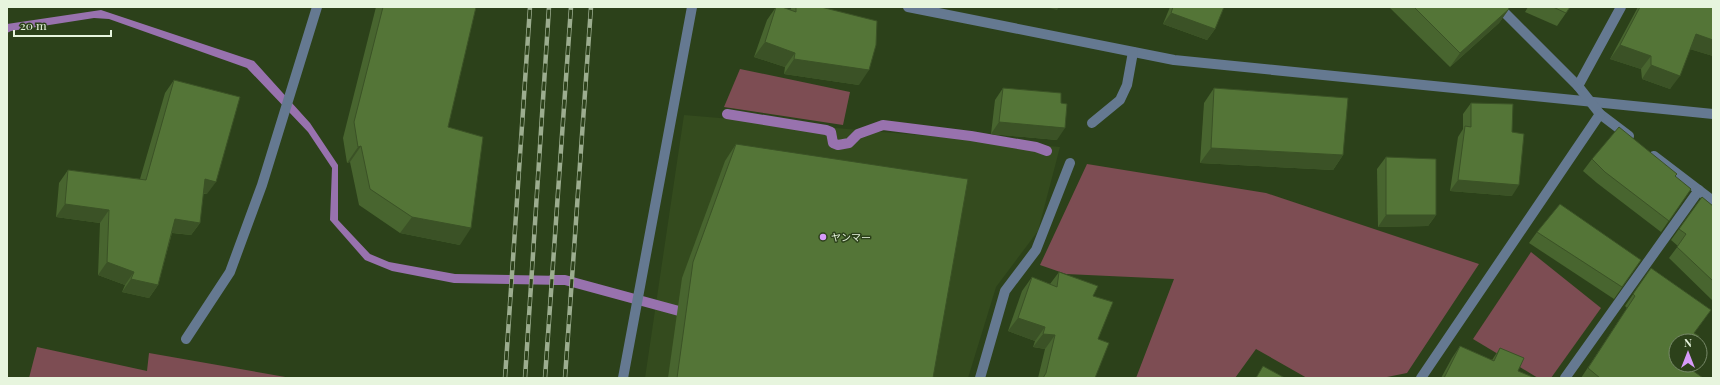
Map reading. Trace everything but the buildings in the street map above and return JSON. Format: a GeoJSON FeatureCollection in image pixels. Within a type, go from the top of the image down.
{"type":"FeatureCollection","features":[{"type":"Feature","properties":{"kind":"street"},"geometry":{"type":"LineString","coordinates":[[186,339],[230,272],[262,185],[317,7]]}},
{"type":"Feature","properties":{"kind":"street"},"geometry":{"type":"LineString","coordinates":[[623,378],[692,7]]}},
{"type":"Feature","properties":{"kind":"street"},"geometry":{"type":"LineString","coordinates":[[908,7],[1174,60],[1713,114]]}},
{"type":"Feature","properties":{"kind":"street"},"geometry":{"type":"LineString","coordinates":[[1499,7],[1578,86],[1600,114],[1713,201]]}},
{"type":"Feature","properties":{"kind":"street"},"geometry":{"type":"LineString","coordinates":[[1578,86],[1621,7]]}},
{"type":"Feature","properties":{"kind":"street"},"geometry":{"type":"LineString","coordinates":[[1092,123],[1120,100],[1127,85],[1133,52]]}},
{"type":"Feature","properties":{"kind":"street"},"geometry":{"type":"LineString","coordinates":[[1421,378],[1600,114]]}},
{"type":"Feature","properties":{"kind":"street"},"geometry":{"type":"LineString","coordinates":[[980,378],[1005,291],[1036,250],[1070,163]]}},
{"type":"Feature","properties":{"kind":"street"},"geometry":{"type":"LineString","coordinates":[[1565,378],[1699,190]]}},
{"type":"Feature","properties":{"kind":"shaded area"},"geometry":{"type":"Polygon","coordinates":[[[101,10],[254,61],[310,123],[338,165],[338,220],[370,254],[389,262],[455,274],[565,276],[566,285],[454,283],[392,271],[365,260],[330,220],[332,168],[308,132],[247,68],[109,19],[94,18],[11,31],[7,33],[7,24],[101,10]]]}},
{"type":"Feature","properties":{"kind":"shaded area"},"geometry":{"type":"Polygon","coordinates":[[[740,69],[850,92],[843,125],[724,107],[740,69]]]}},
{"type":"Feature","properties":{"kind":"shaded area"},"geometry":{"type":"Polygon","coordinates":[[[684,115],[1060,147],[1038,231],[996,287],[968,378],[645,378],[684,115]]]}},
{"type":"Feature","properties":{"kind":"shaded area"},"geometry":{"type":"Polygon","coordinates":[[[1087,164],[1266,193],[1479,264],[1407,373],[1382,378],[1307,378],[1256,349],[1235,378],[1136,378],[1174,279],[1066,274],[1040,265],[1087,164]]]}},
{"type":"Feature","properties":{"kind":"shaded area"},"geometry":{"type":"Polygon","coordinates":[[[1531,252],[1601,308],[1551,378],[1538,378],[1473,339],[1531,252]]]}},
{"type":"Feature","properties":{"kind":"shaded area"},"geometry":{"type":"Polygon","coordinates":[[[37,347],[147,371],[149,353],[291,378],[29,378],[37,347]]]}},
{"type":"Feature","properties":{"kind":"waterway"},"geometry":{"type":"LineString","coordinates":[[727,114],[826,130],[831,132],[833,143],[838,145],[849,143],[858,134],[883,125],[971,136],[1036,147],[1047,151]]}},
{"type":"Feature","properties":{"kind":"waterway"},"geometry":{"type":"LineString","coordinates":[[552,280],[565,280],[690,314]]}},
{"type":"Feature","properties":{"kind":"railway"},"geometry":{"type":"LineString","coordinates":[[505,378],[530,7]]}},
{"type":"Feature","properties":{"kind":"railway"},"geometry":{"type":"LineString","coordinates":[[525,378],[549,7]]}},
{"type":"Feature","properties":{"kind":"railway"},"geometry":{"type":"LineString","coordinates":[[545,378],[571,7]]}},
{"type":"Feature","properties":{"kind":"railway"},"geometry":{"type":"LineString","coordinates":[[565,378],[591,7]]}},
{"type":"Feature","properties":{"kind":"place","name":"ヤンマー"},"geometry":{"type":"Point","coordinates":[823,237]}}]}
